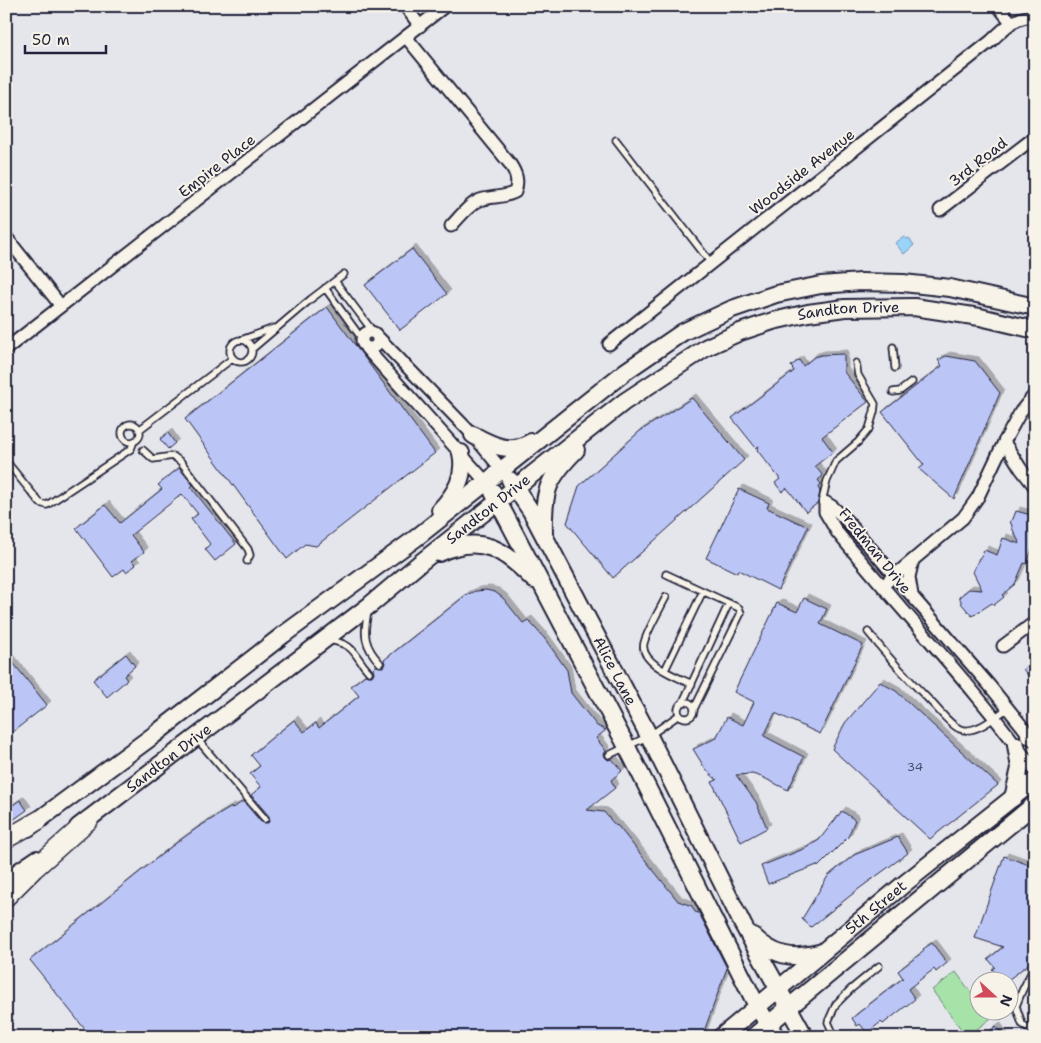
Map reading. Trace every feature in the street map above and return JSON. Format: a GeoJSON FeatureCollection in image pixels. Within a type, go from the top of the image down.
{"type":"FeatureCollection","features":[{"type":"Feature","properties":{"kind":"main road","name":"Sandton Drive"},"geometry":{"type":"LineString","coordinates":[[6,845],[283,635],[416,538],[626,371],[683,332],[732,309],[776,294],[820,285],[861,282],[903,283],[950,288],[1035,307]]}},
{"type":"Feature","properties":{"kind":"main road","name":"Sandton Drive"},"geometry":{"type":"LineString","coordinates":[[6,880],[89,820],[370,605],[420,563],[624,402],[708,346],[740,332],[773,321],[808,313],[879,306],[914,307],[980,317],[1035,330]]}},
{"type":"Feature","properties":{"kind":"main road"},"geometry":{"type":"LineString","coordinates":[[544,534],[544,503],[547,489],[554,476],[566,460],[624,402]]}},
{"type":"Feature","properties":{"kind":"main road"},"geometry":{"type":"LineString","coordinates":[[473,436],[499,447],[516,448],[525,446],[554,428]]}},
{"type":"Feature","properties":{"kind":"main road"},"geometry":{"type":"LineString","coordinates":[[416,538],[453,494],[458,485],[462,469],[460,452]]}},
{"type":"Feature","properties":{"kind":"main road","name":"Alice Lane"},"geometry":{"type":"LineString","coordinates":[[502,470],[516,487],[544,534],[649,736],[743,925],[805,1037]]}},
{"type":"Feature","properties":{"kind":"main road","name":"Alice Lane"},"geometry":{"type":"LineString","coordinates":[[486,482],[499,501],[549,602],[627,747],[757,1006],[772,1030]]}},
{"type":"Feature","properties":{"kind":"main road"},"geometry":{"type":"LineString","coordinates":[[420,563],[458,546],[483,545],[499,550],[512,558],[535,581],[549,602]]}},
{"type":"Feature","properties":{"kind":"main road"},"geometry":{"type":"LineString","coordinates":[[1013,798],[1020,768],[1016,745]]}},
{"type":"Feature","properties":{"kind":"main road","name":"5th Street"},"geometry":{"type":"LineString","coordinates":[[721,1037],[819,953],[1035,780]]}},
{"type":"Feature","properties":{"kind":"main road","name":"5th Street"},"geometry":{"type":"LineString","coordinates":[[753,1037],[772,1030],[788,1007],[1035,804]]}},
{"type":"Feature","properties":{"kind":"main road"},"geometry":{"type":"LineString","coordinates":[[1014,823],[1035,816]]}},
{"type":"Feature","properties":{"kind":"main road"},"geometry":{"type":"LineString","coordinates":[[6,839],[39,820]]}},
{"type":"Feature","properties":{"kind":"main road"},"geometry":{"type":"LineString","coordinates":[[6,897],[89,820]]}},
{"type":"Feature","properties":{"kind":"main road"},"geometry":{"type":"LineString","coordinates":[[743,925],[758,941],[783,955],[805,957],[819,953]]}},
{"type":"Feature","properties":{"kind":"street"},"geometry":{"type":"LineString","coordinates":[[404,6],[420,26]]}},
{"type":"Feature","properties":{"kind":"street","name":"Empire Place"},"geometry":{"type":"LineString","coordinates":[[6,349],[445,6]]}},
{"type":"Feature","properties":{"kind":"street"},"geometry":{"type":"LineString","coordinates":[[998,6],[1012,22],[1022,17],[1035,16]]}},
{"type":"Feature","properties":{"kind":"street","name":"Woodside Avenue"},"geometry":{"type":"LineString","coordinates":[[609,344],[983,48],[1012,22]]}},
{"type":"Feature","properties":{"kind":"street"},"geometry":{"type":"LineString","coordinates":[[406,37],[510,164],[516,174],[517,186],[515,192],[507,196],[479,200],[470,206],[451,226]]}},
{"type":"Feature","properties":{"kind":"street","name":"3rd Road"},"geometry":{"type":"LineString","coordinates":[[940,210],[1035,137]]}},
{"type":"Feature","properties":{"kind":"street"},"geometry":{"type":"LineString","coordinates":[[6,236],[61,306]]}},
{"type":"Feature","properties":{"kind":"street"},"geometry":{"type":"LineString","coordinates":[[364,343],[366,333],[376,335]]}},
{"type":"Feature","properties":{"kind":"street","name":"Alice Lane"},"geometry":{"type":"LineString","coordinates":[[376,335],[473,436],[502,470]]}},
{"type":"Feature","properties":{"kind":"street","name":"Alice Lane"},"geometry":{"type":"LineString","coordinates":[[364,343],[486,482]]}},
{"type":"Feature","properties":{"kind":"street"},"geometry":{"type":"LineString","coordinates":[[883,586],[963,518],[978,496],[1021,411],[1035,394]]}},
{"type":"Feature","properties":{"kind":"street"},"geometry":{"type":"LineString","coordinates":[[1004,442],[1035,487]]}},
{"type":"Feature","properties":{"kind":"street","name":"Fredman Drive"},"geometry":{"type":"LineString","coordinates":[[824,502],[833,507],[848,522],[1033,738]]}},
{"type":"Feature","properties":{"kind":"street","name":"Fredman Drive"},"geometry":{"type":"LineString","coordinates":[[824,502],[825,512],[829,521],[994,718],[1035,771]]}},
{"type":"Feature","properties":{"kind":"street"},"geometry":{"type":"LineString","coordinates":[[862,561],[872,552]]}},
{"type":"Feature","properties":{"kind":"street"},"geometry":{"type":"LineString","coordinates":[[913,560],[909,577],[913,598]]}},
{"type":"Feature","properties":{"kind":"street"},"geometry":{"type":"LineString","coordinates":[[1003,646],[1035,622]]}},
{"type":"Feature","properties":{"kind":"lane"},"geometry":{"type":"LineString","coordinates":[[616,140],[711,263]]}},
{"type":"Feature","properties":{"kind":"lane"},"geometry":{"type":"LineString","coordinates":[[252,349],[344,274]]}},
{"type":"Feature","properties":{"kind":"lane"},"geometry":{"type":"LineString","coordinates":[[335,281],[376,335]]}},
{"type":"Feature","properties":{"kind":"lane"},"geometry":{"type":"LineString","coordinates":[[325,288],[364,343]]}},
{"type":"Feature","properties":{"kind":"lane"},"geometry":{"type":"LineString","coordinates":[[241,340],[249,344],[252,349],[251,356],[246,361],[239,362],[233,358],[231,348],[235,343],[241,340],[277,327]]}},
{"type":"Feature","properties":{"kind":"lane"},"geometry":{"type":"LineString","coordinates":[[893,347],[895,368]]}},
{"type":"Feature","properties":{"kind":"lane"},"geometry":{"type":"LineString","coordinates":[[6,461],[40,503],[47,505],[131,449],[134,441],[138,438],[139,430],[233,358]]}},
{"type":"Feature","properties":{"kind":"lane"},"geometry":{"type":"LineString","coordinates":[[824,502],[827,481],[836,461],[858,442],[869,429],[874,412],[875,404],[858,375],[856,363]]}},
{"type":"Feature","properties":{"kind":"lane"},"geometry":{"type":"LineString","coordinates":[[893,392],[900,392],[912,382]]}},
{"type":"Feature","properties":{"kind":"lane"},"geometry":{"type":"LineString","coordinates":[[134,441],[128,442],[124,438],[123,430],[129,425],[139,430]]}},
{"type":"Feature","properties":{"kind":"lane"},"geometry":{"type":"LineString","coordinates":[[143,450],[153,459],[173,456],[181,462],[248,549],[250,555],[247,561]]}},
{"type":"Feature","properties":{"kind":"lane"},"geometry":{"type":"LineString","coordinates":[[666,574],[741,610],[740,617],[694,708],[693,714],[684,718],[679,715]]}},
{"type":"Feature","properties":{"kind":"lane"},"geometry":{"type":"LineString","coordinates":[[668,672],[703,591]]}},
{"type":"Feature","properties":{"kind":"lane"},"geometry":{"type":"LineString","coordinates":[[666,597],[644,644],[644,653],[650,661],[692,684]]}},
{"type":"Feature","properties":{"kind":"lane"},"geometry":{"type":"LineString","coordinates":[[679,715],[678,707],[684,702],[729,603]]}},
{"type":"Feature","properties":{"kind":"lane"},"geometry":{"type":"LineString","coordinates":[[370,605],[365,626],[366,642],[373,655],[380,662]]}},
{"type":"Feature","properties":{"kind":"lane"},"geometry":{"type":"LineString","coordinates":[[868,632],[892,662],[946,718],[961,729],[978,727],[1008,708]]}},
{"type":"Feature","properties":{"kind":"lane"},"geometry":{"type":"LineString","coordinates":[[325,639],[343,643],[353,649],[360,662],[369,672]]}},
{"type":"Feature","properties":{"kind":"lane"},"geometry":{"type":"LineString","coordinates":[[684,702],[691,704],[694,708]]}},
{"type":"Feature","properties":{"kind":"lane"},"geometry":{"type":"LineString","coordinates":[[609,755],[649,736],[679,715]]}},
{"type":"Feature","properties":{"kind":"lane"},"geometry":{"type":"LineString","coordinates":[[196,737],[265,819]]}},
{"type":"Feature","properties":{"kind":"lane"},"geometry":{"type":"LineString","coordinates":[[1035,965],[1016,1006],[1022,1024],[1035,1032]]}},
{"type":"Feature","properties":{"kind":"lane"},"geometry":{"type":"LineString","coordinates":[[835,1037],[828,1022],[836,1004],[851,988],[879,966]]}},
{"type":"Feature","properties":{"kind":"green space"},"geometry":{"type":"Polygon","coordinates":[[[956,972],[968,988],[968,1020],[988,1020],[967,1037],[932,990],[956,972]]]}},
{"type":"Feature","properties":{"kind":"water"},"geometry":{"type":"Polygon","coordinates":[[[904,237],[909,238],[914,245],[904,254],[895,243],[904,237]]]}},
{"type":"Feature","properties":{"kind":"building"},"geometry":{"type":"Polygon","coordinates":[[[412,249],[447,294],[400,330],[365,285],[412,249]]]}},
{"type":"Feature","properties":{"kind":"building"},"geometry":{"type":"Polygon","coordinates":[[[327,307],[435,453],[316,546],[305,544],[287,559],[185,419],[327,307]]]}},
{"type":"Feature","properties":{"kind":"building"},"geometry":{"type":"Polygon","coordinates":[[[844,354],[844,372],[868,402],[822,437],[833,452],[815,466],[823,476],[818,480],[821,484],[818,488],[820,491],[818,503],[806,512],[787,488],[782,492],[775,483],[780,479],[757,450],[759,446],[756,448],[732,418],[794,371],[791,366],[799,360],[803,366],[814,357],[844,354]]]}},
{"type":"Feature","properties":{"kind":"building"},"geometry":{"type":"Polygon","coordinates":[[[946,356],[975,361],[1000,393],[954,499],[919,469],[924,465],[882,412],[942,366],[938,360],[946,356]]]}},
{"type":"Feature","properties":{"kind":"building"},"geometry":{"type":"Polygon","coordinates":[[[692,398],[744,460],[613,578],[567,523],[579,486],[640,431],[692,398]]]}},
{"type":"Feature","properties":{"kind":"building"},"geometry":{"type":"Polygon","coordinates":[[[168,433],[175,443],[168,449],[160,439],[168,433]]]}},
{"type":"Feature","properties":{"kind":"building"},"geometry":{"type":"Polygon","coordinates":[[[179,468],[193,485],[191,487],[236,544],[215,561],[205,549],[210,544],[191,519],[198,514],[182,494],[131,535],[144,552],[132,561],[136,565],[126,572],[124,569],[113,577],[76,528],[105,505],[120,523],[162,489],[158,485],[179,468]]]}},
{"type":"Feature","properties":{"kind":"building"},"geometry":{"type":"Polygon","coordinates":[[[739,489],[769,503],[767,508],[808,527],[778,590],[738,570],[737,573],[706,558],[739,489]]]}},
{"type":"Feature","properties":{"kind":"building"},"geometry":{"type":"Polygon","coordinates":[[[1016,511],[1035,516],[1035,540],[1027,564],[1024,563],[1015,584],[1002,595],[1004,597],[994,605],[992,603],[972,616],[961,603],[959,597],[969,589],[982,590],[973,572],[984,550],[997,555],[1003,538],[1020,544],[1010,521],[1013,519],[1016,511]]]}},
{"type":"Feature","properties":{"kind":"building"},"geometry":{"type":"Polygon","coordinates":[[[486,590],[495,592],[503,598],[523,623],[528,620],[545,639],[567,670],[571,693],[597,726],[606,730],[596,738],[606,751],[605,757],[608,760],[612,759],[622,771],[611,780],[615,788],[587,810],[604,812],[618,826],[678,901],[692,906],[695,912],[699,913],[727,968],[702,1037],[91,1037],[30,960],[172,846],[230,808],[243,801],[261,822],[268,823],[270,820],[269,816],[251,795],[261,787],[250,774],[260,766],[251,755],[294,720],[304,732],[316,723],[319,728],[359,696],[351,686],[365,675],[372,676],[374,673],[373,669],[376,666],[383,667],[385,664],[384,660],[466,595],[486,590]]]}},
{"type":"Feature","properties":{"kind":"building"},"geometry":{"type":"Polygon","coordinates":[[[804,598],[827,609],[820,624],[863,645],[820,734],[775,713],[764,736],[804,757],[788,790],[752,774],[736,775],[756,802],[767,828],[741,842],[712,782],[717,780],[706,770],[693,749],[716,738],[727,717],[743,725],[754,702],[734,692],[777,603],[797,612],[804,598]]]}},
{"type":"Feature","properties":{"kind":"building"},"geometry":{"type":"Polygon","coordinates":[[[6,654],[47,705],[6,737],[6,654]]]}},
{"type":"Feature","properties":{"kind":"building"},"geometry":{"type":"Polygon","coordinates":[[[126,654],[135,666],[124,676],[127,680],[107,697],[93,680],[126,654]]]}},
{"type":"Feature","properties":{"kind":"building"},"geometry":{"type":"Polygon","coordinates":[[[1035,659],[1035,685],[1023,669],[1035,659]]]}},
{"type":"Feature","properties":{"kind":"building"},"geometry":{"type":"Polygon","coordinates":[[[880,682],[896,691],[998,785],[930,839],[832,749],[845,723],[880,682]]]}},
{"type":"Feature","properties":{"kind":"building"},"geometry":{"type":"Polygon","coordinates":[[[20,800],[27,810],[6,825],[6,810],[20,800]]]}},
{"type":"Feature","properties":{"kind":"building"},"geometry":{"type":"Polygon","coordinates":[[[842,811],[855,820],[848,837],[818,867],[817,865],[768,884],[761,866],[806,848],[819,840],[842,811]]]}},
{"type":"Feature","properties":{"kind":"building"},"geometry":{"type":"Polygon","coordinates":[[[898,837],[908,853],[811,927],[802,919],[828,876],[854,855],[898,837]]]}},
{"type":"Feature","properties":{"kind":"building"},"geometry":{"type":"Polygon","coordinates":[[[1004,856],[1035,867],[1035,959],[1018,972],[1018,970],[993,970],[995,967],[988,959],[1003,947],[975,938],[1004,856]]]}},
{"type":"Feature","properties":{"kind":"building"},"geometry":{"type":"Polygon","coordinates":[[[932,943],[947,963],[936,972],[934,969],[908,989],[915,999],[883,1024],[881,1022],[867,1033],[860,1024],[857,1026],[852,1018],[903,978],[898,971],[932,943]]]}},
{"type":"Feature","properties":{"kind":"building"},"geometry":{"type":"Polygon","coordinates":[[[996,1026],[1004,1037],[983,1037],[996,1026]]]}}]}
